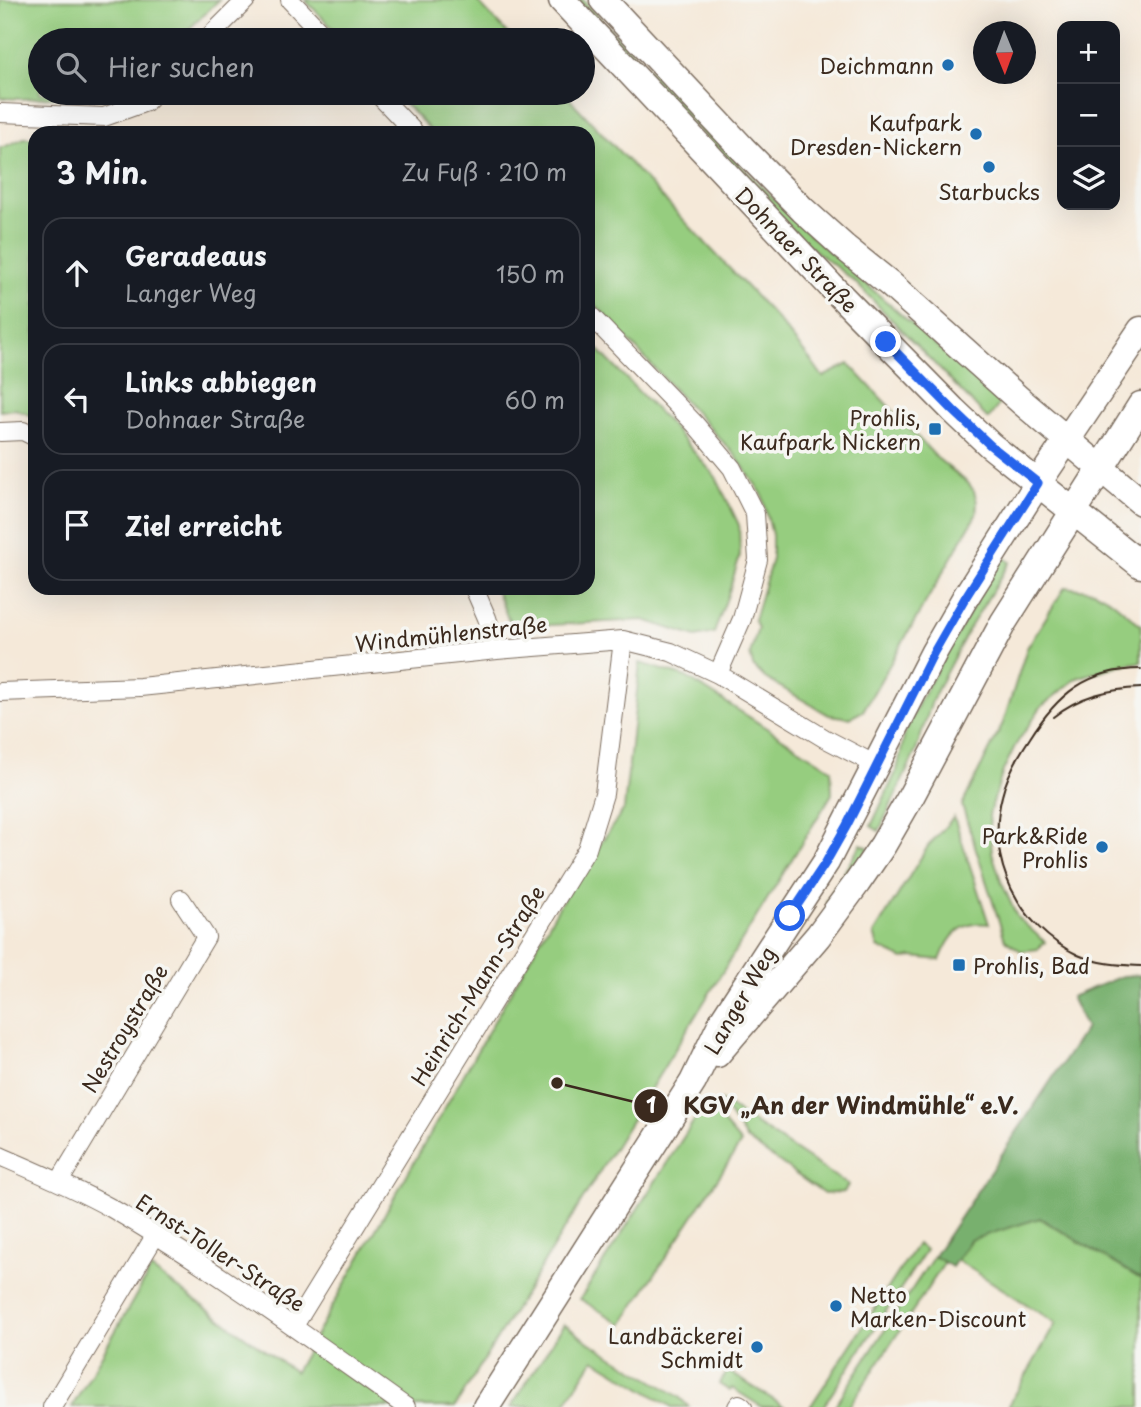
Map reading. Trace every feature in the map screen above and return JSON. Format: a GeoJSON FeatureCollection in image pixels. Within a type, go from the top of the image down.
{"type":"FeatureCollection","features":[{"type":"Feature","properties":{"kind":"main road","name":"Dohnaer Straße"},"geometry":{"type":"LineString","coordinates":[[562,0],[588,28]]}},
{"type":"Feature","properties":{"kind":"main road","name":"Dohnaer Straße"},"geometry":{"type":"LineString","coordinates":[[603,0],[803,210],[1022,402],[1141,502]]}},
{"type":"Feature","properties":{"kind":"main road","name":"Dohnaer Straße"},"geometry":{"type":"LineString","coordinates":[[595,35],[830,285],[953,410],[990,445],[1141,565]]}},
{"type":"Feature","properties":{"kind":"main road","name":"Langer Weg"},"geometry":{"type":"LineString","coordinates":[[486,1407],[693,1082],[723,1020],[826,862],[934,652],[965,598],[1038,483],[1141,330]]}},
{"type":"Feature","properties":{"kind":"main road","name":"Langer Weg"},"geometry":{"type":"LineString","coordinates":[[693,1082],[818,936],[857,883],[909,800],[1003,623],[1141,405]]}},
{"type":"Feature","properties":{"kind":"street"},"geometry":{"type":"LineString","coordinates":[[218,28],[246,0]]}},
{"type":"Feature","properties":{"kind":"street"},"geometry":{"type":"LineString","coordinates":[[289,0],[316,28]]}},
{"type":"Feature","properties":{"kind":"street"},"geometry":{"type":"LineString","coordinates":[[0,113],[104,117],[138,105]]}},
{"type":"Feature","properties":{"kind":"street"},"geometry":{"type":"LineString","coordinates":[[388,105],[408,126]]}},
{"type":"Feature","properties":{"kind":"street"},"geometry":{"type":"LineString","coordinates":[[595,320],[695,424],[733,468],[754,514],[758,560],[743,619],[718,674]]}},
{"type":"Feature","properties":{"kind":"street"},"geometry":{"type":"LineString","coordinates":[[0,432],[23,431],[28,434]]}},
{"type":"Feature","properties":{"kind":"street"},"geometry":{"type":"LineString","coordinates":[[477,595],[498,650]]}},
{"type":"Feature","properties":{"kind":"street","name":"Windmühlenstraße"},"geometry":{"type":"LineString","coordinates":[[0,692],[140,688],[498,650],[623,640],[671,652],[718,674],[824,738],[876,765]]}},
{"type":"Feature","properties":{"kind":"street","name":"Heinrich-Mann-Straße"},"geometry":{"type":"LineString","coordinates":[[294,1326],[587,849],[604,794],[623,640]]}},
{"type":"Feature","properties":{"kind":"street","name":"Nestroystraße"},"geometry":{"type":"LineString","coordinates":[[59,1182],[206,937],[181,899]]}},
{"type":"Feature","properties":{"kind":"street","name":"Ernst-Toller-Straße"},"geometry":{"type":"LineString","coordinates":[[0,1156],[109,1207],[231,1283],[406,1407]]}},
{"type":"Feature","properties":{"kind":"street"},"geometry":{"type":"LineString","coordinates":[[52,1407],[155,1236]]}},
{"type":"Feature","properties":{"kind":"street"},"geometry":{"type":"LineString","coordinates":[[737,1407],[738,1404],[743,1407]]}},
{"type":"Feature","properties":{"kind":"green space"},"geometry":{"type":"Polygon","coordinates":[[[0,0],[219,0],[190,28],[28,28],[28,99],[0,98],[0,0]]]}},
{"type":"Feature","properties":{"kind":"green space"},"geometry":{"type":"Polygon","coordinates":[[[305,0],[476,0],[503,28],[332,28],[305,0]]]}},
{"type":"Feature","properties":{"kind":"green space"},"geometry":{"type":"Polygon","coordinates":[[[576,0],[583,0],[810,235],[1001,402],[988,419],[855,282],[803,241],[576,0]]]}},
{"type":"Feature","properties":{"kind":"green space"},"geometry":{"type":"Polygon","coordinates":[[[406,105],[575,105],[777,319],[823,377],[849,364],[937,458],[974,491],[976,515],[863,711],[850,718],[829,715],[765,678],[753,666],[750,654],[758,628],[754,620],[772,559],[772,535],[762,494],[735,455],[595,305],[595,126],[426,126],[406,105]]]}},
{"type":"Feature","properties":{"kind":"green space"},"geometry":{"type":"Polygon","coordinates":[[[28,138],[28,414],[15,409],[0,411],[0,147],[28,138]]]}},
{"type":"Feature","properties":{"kind":"green space"},"geometry":{"type":"Polygon","coordinates":[[[595,346],[716,477],[739,525],[740,555],[714,633],[696,637],[644,620],[512,627],[498,595],[595,595],[595,346]]]}},
{"type":"Feature","properties":{"kind":"green space"},"geometry":{"type":"Polygon","coordinates":[[[1002,556],[1010,562],[942,680],[932,701],[916,751],[879,831],[871,826],[897,770],[905,733],[921,698],[1002,556]]]}},
{"type":"Feature","properties":{"kind":"green space"},"geometry":{"type":"Polygon","coordinates":[[[1065,587],[1094,591],[1112,601],[1141,625],[1141,662],[1120,665],[1077,678],[1041,707],[1015,746],[1003,771],[989,815],[992,852],[1017,917],[1045,942],[1038,949],[1021,951],[1005,940],[962,805],[1003,723],[1027,648],[1065,587]]]}},
{"type":"Feature","properties":{"kind":"green space"},"geometry":{"type":"Polygon","coordinates":[[[640,663],[686,677],[831,769],[832,794],[455,1407],[72,1407],[151,1269],[295,1372],[565,896],[624,809],[640,663]]]}},
{"type":"Feature","properties":{"kind":"green space"},"geometry":{"type":"Polygon","coordinates":[[[954,817],[989,924],[979,923],[957,931],[940,960],[912,957],[903,959],[878,947],[874,934],[928,846],[954,817]]]}},
{"type":"Feature","properties":{"kind":"green space"},"geometry":{"type":"Polygon","coordinates":[[[861,844],[869,848],[830,905],[826,902],[861,844]]]}},
{"type":"Feature","properties":{"kind":"green space"},"geometry":{"type":"Polygon","coordinates":[[[1141,975],[1141,1279],[1040,1218],[970,1240],[952,1267],[934,1256],[1086,1028],[1071,997],[1122,976],[1141,975]]]}},
{"type":"Feature","properties":{"kind":"green space"},"geometry":{"type":"Polygon","coordinates":[[[720,1100],[848,1185],[844,1192],[824,1194],[746,1139],[720,1100]]]}},
{"type":"Feature","properties":{"kind":"green space"},"geometry":{"type":"Polygon","coordinates":[[[706,1102],[741,1143],[622,1324],[580,1299],[706,1102]]]}},
{"type":"Feature","properties":{"kind":"green space"},"geometry":{"type":"Polygon","coordinates":[[[1001,1195],[1141,1279],[1141,1407],[1008,1407],[1056,1323],[957,1260],[1001,1195]]]}},
{"type":"Feature","properties":{"kind":"green space"},"geometry":{"type":"Polygon","coordinates":[[[917,1244],[926,1250],[823,1407],[810,1407],[917,1244]]]}},
{"type":"Feature","properties":{"kind":"green space"},"geometry":{"type":"Polygon","coordinates":[[[934,1256],[945,1262],[849,1407],[834,1407],[934,1256]]]}},
{"type":"Feature","properties":{"kind":"green space"},"geometry":{"type":"Polygon","coordinates":[[[564,1324],[590,1343],[678,1396],[689,1407],[672,1407],[594,1359],[563,1407],[511,1407],[564,1324]]]}},
{"type":"Feature","properties":{"kind":"green space"},"geometry":{"type":"Polygon","coordinates":[[[728,1371],[785,1407],[762,1407],[732,1388],[730,1391],[719,1384],[728,1371]]]}},
{"type":"Feature","properties":{"kind":"tram line"},"geometry":{"type":"LineString","coordinates":[[1141,669],[1122,670],[1089,679],[1075,687],[1051,709],[1013,766],[1004,788],[998,820],[998,844],[1003,867],[1012,889],[1039,927],[1057,943],[1078,955],[1109,964],[1141,966]]}},
{"type":"Feature","properties":{"kind":"tram line"},"geometry":{"type":"LineString","coordinates":[[1053,717],[1094,695],[1141,688]]}},
{"type":"Feature","properties":{"kind":"place","name":"Deichmann"},"geometry":{"type":"Point","coordinates":[948,65]}},
{"type":"Feature","properties":{"kind":"place","name":"Kaufpark Dresden-Nickern"},"geometry":{"type":"Point","coordinates":[976,134]}},
{"type":"Feature","properties":{"kind":"place","name":"Starbucks"},"geometry":{"type":"Point","coordinates":[989,167]}},
{"type":"Feature","properties":{"kind":"place","name":"Prohlis, Kaufpark Nickern"},"geometry":{"type":"Point","coordinates":[935,429]}},
{"type":"Feature","properties":{"kind":"place","name":"Park&Ride Prohlis"},"geometry":{"type":"Point","coordinates":[1102,847]}},
{"type":"Feature","properties":{"kind":"place","name":"Prohlis, Bad"},"geometry":{"type":"Point","coordinates":[959,965]}},
{"type":"Feature","properties":{"kind":"place","name":"KGV „An der Windmühle“ e.V."},"geometry":{"type":"Point","coordinates":[557,1083]}},
{"type":"Feature","properties":{"kind":"place","name":"Netto Marken-Discount"},"geometry":{"type":"Point","coordinates":[836,1306]}},
{"type":"Feature","properties":{"kind":"place","name":"Landbäckerei Schmidt"},"geometry":{"type":"Point","coordinates":[757,1347]}},
{"type":"Feature","properties":{"kind":"route"},"geometry":{"type":"LineString","coordinates":[[790,916],[847,825],[934,652],[1038,483],[990,445],[886,342]]}}]}
